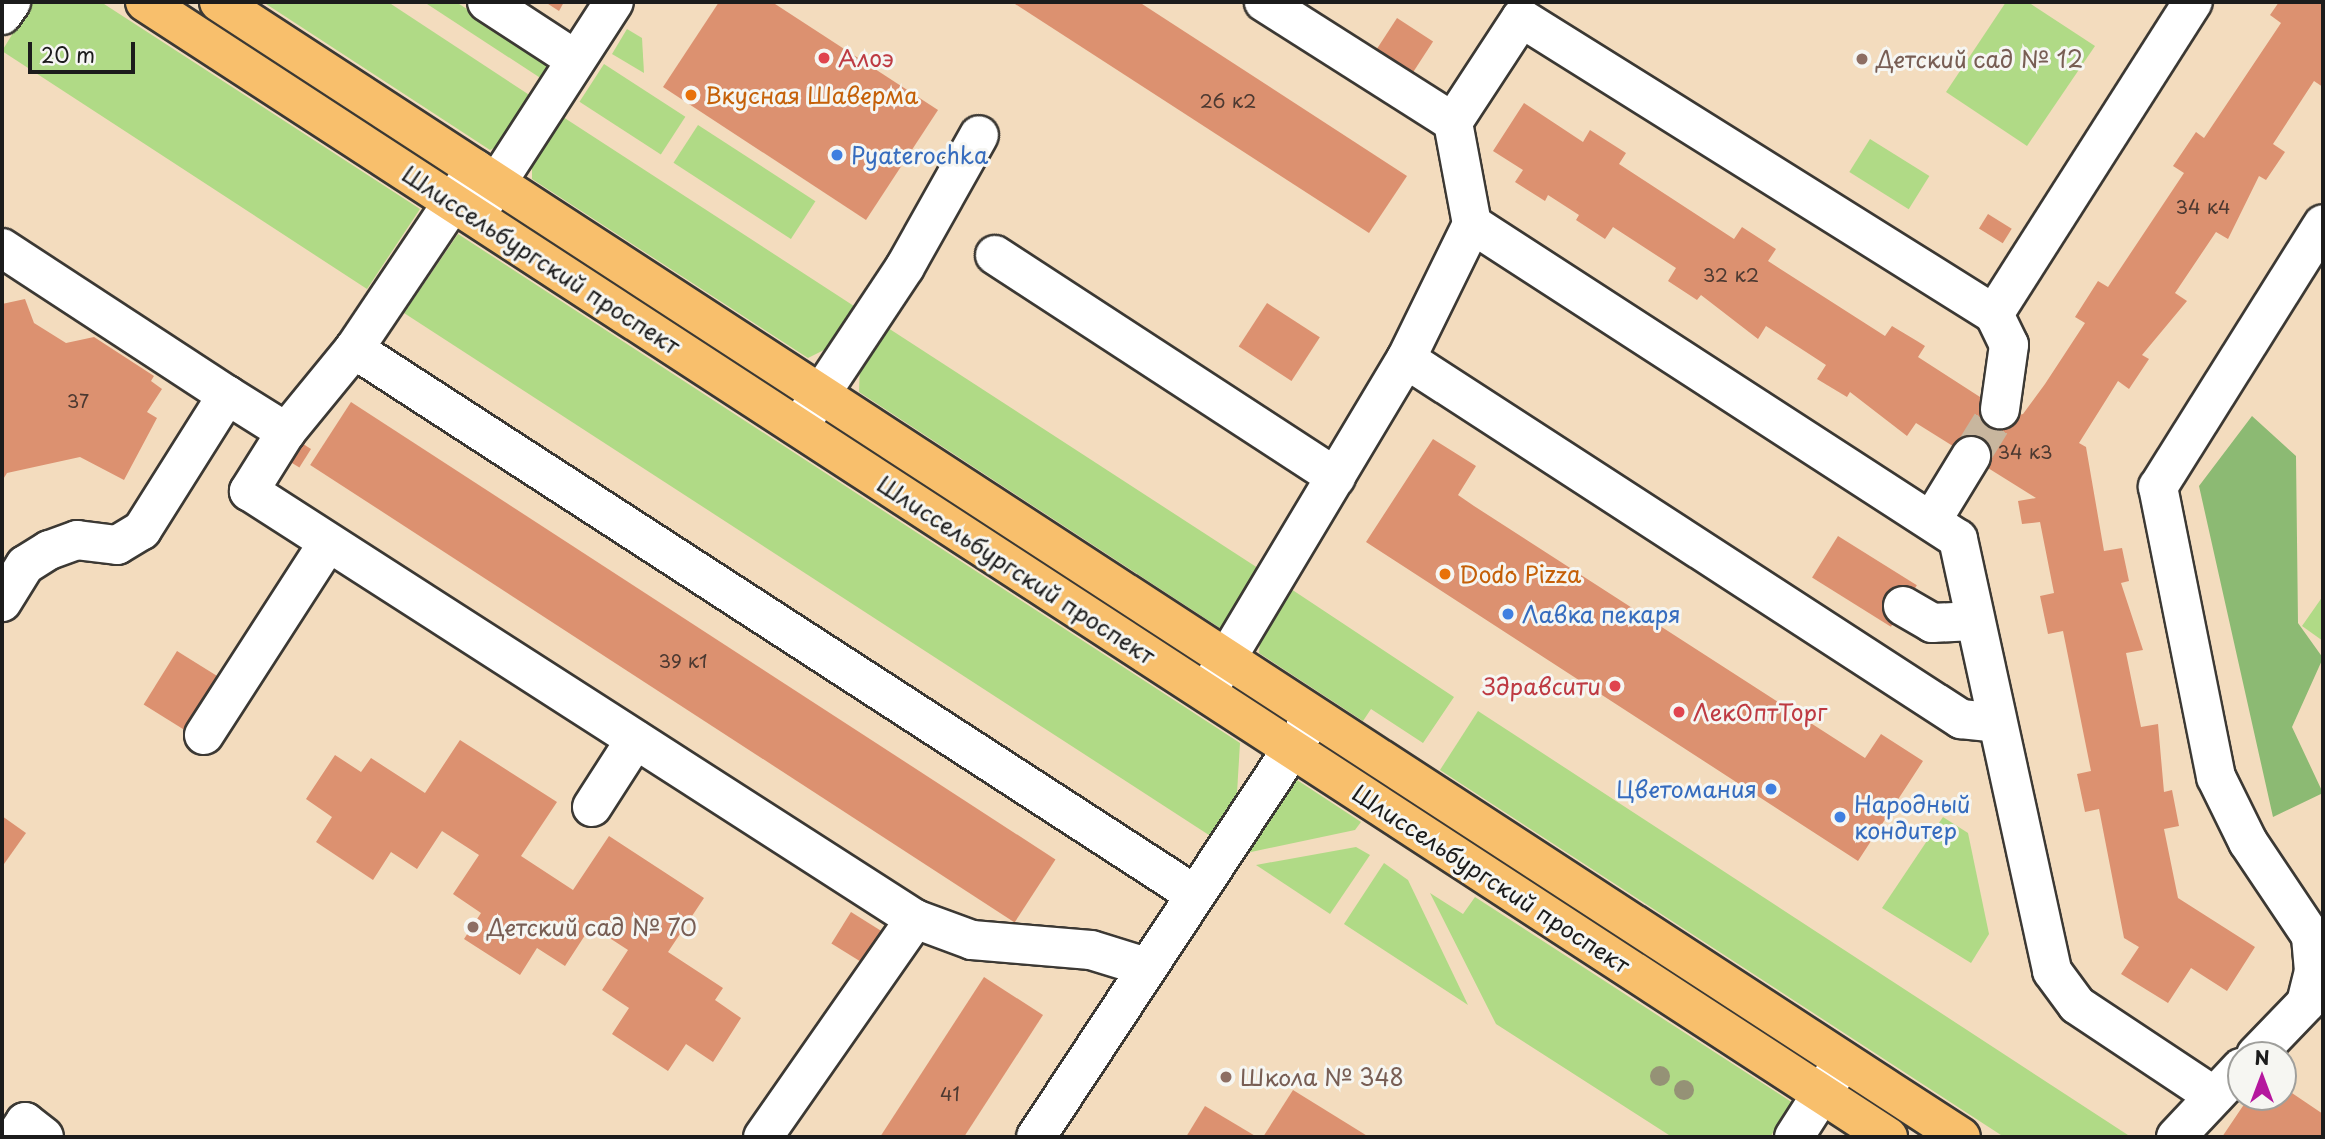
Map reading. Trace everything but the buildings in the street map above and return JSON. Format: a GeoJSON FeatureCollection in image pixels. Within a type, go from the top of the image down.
{"type":"FeatureCollection","features":[{"type":"Feature","properties":{"kind":"main road","name":"Шлиссельбургский проспект"},"geometry":{"type":"LineString","coordinates":[[145,2],[1888,1137]]}},
{"type":"Feature","properties":{"kind":"main road","name":"Шлиссельбургский проспект"},"geometry":{"type":"LineString","coordinates":[[219,2],[1961,1137]]}},
{"type":"Feature","properties":{"kind":"lane"},"geometry":{"type":"LineString","coordinates":[[2,15],[11,2]]}},
{"type":"Feature","properties":{"kind":"lane"},"geometry":{"type":"LineString","coordinates":[[486,2],[576,60]]}},
{"type":"Feature","properties":{"kind":"lane"},"geometry":{"type":"LineString","coordinates":[[614,2],[576,60],[486,176],[464,209],[286,432],[249,491],[327,544],[915,919],[972,940],[1101,951],[1146,967]]}},
{"type":"Feature","properties":{"kind":"lane"},"geometry":{"type":"LineString","coordinates":[[1264,2],[1453,122]]}},
{"type":"Feature","properties":{"kind":"lane"},"geometry":{"type":"LineString","coordinates":[[1994,314],[2193,2]]}},
{"type":"Feature","properties":{"kind":"lane"},"geometry":{"type":"LineString","coordinates":[[1205,693],[1228,659],[1406,359],[1472,224],[1453,122],[1519,10],[1994,314],[2009,345],[2000,410]]}},
{"type":"Feature","properties":{"kind":"lane"},"geometry":{"type":"LineString","coordinates":[[798,427],[905,267],[979,135]]}},
{"type":"Feature","properties":{"kind":"lane"},"geometry":{"type":"LineString","coordinates":[[1472,224],[1958,539],[1997,723],[2061,990],[2211,1094]]}},
{"type":"Feature","properties":{"kind":"lane"},"geometry":{"type":"LineString","coordinates":[[2274,1041],[2315,1008],[2311,936],[2248,842],[2216,777],[2158,487],[2323,224]]}},
{"type":"Feature","properties":{"kind":"lane"},"geometry":{"type":"LineString","coordinates":[[2,248],[286,432]]}},
{"type":"Feature","properties":{"kind":"lane"},"geometry":{"type":"LineString","coordinates":[[995,255],[1336,477]]}},
{"type":"Feature","properties":{"kind":"lane"},"geometry":{"type":"LineString","coordinates":[[354,349],[1194,894]]}},
{"type":"Feature","properties":{"kind":"lane"},"geometry":{"type":"LineString","coordinates":[[1406,359],[1961,719],[1997,723]]}},
{"type":"Feature","properties":{"kind":"lane"},"geometry":{"type":"LineString","coordinates":[[2,602],[26,565],[48,551],[77,540],[117,545],[142,530],[227,395]]}},
{"type":"Feature","properties":{"kind":"lane"},"geometry":{"type":"LineString","coordinates":[[1932,520],[1971,456]]}},
{"type":"Feature","properties":{"kind":"lane"},"geometry":{"type":"LineString","coordinates":[[204,735],[327,544]]}},
{"type":"Feature","properties":{"kind":"lane"},"geometry":{"type":"LineString","coordinates":[[1903,606],[1932,622],[1974,621]]}},
{"type":"Feature","properties":{"kind":"lane"},"geometry":{"type":"LineString","coordinates":[[1037,1137],[1146,967],[1314,715]]}},
{"type":"Feature","properties":{"kind":"lane"},"geometry":{"type":"LineString","coordinates":[[592,807],[635,740]]}},
{"type":"Feature","properties":{"kind":"lane"},"geometry":{"type":"LineString","coordinates":[[763,1137],[915,919]]}},
{"type":"Feature","properties":{"kind":"lane"},"geometry":{"type":"LineString","coordinates":[[1794,1137],[1843,1060]]}},
{"type":"Feature","properties":{"kind":"lane"},"geometry":{"type":"LineString","coordinates":[[2176,1137],[2211,1094],[2227,1080]]}},
{"type":"Feature","properties":{"kind":"green space"},"geometry":{"type":"Polygon","coordinates":[[[32,2],[101,2],[420,209],[367,289],[2,51],[32,2]]]}},
{"type":"Feature","properties":{"kind":"green space"},"geometry":{"type":"Polygon","coordinates":[[[263,2],[388,2],[534,98],[505,142],[490,150],[263,2]]]}},
{"type":"Feature","properties":{"kind":"green space"},"geometry":{"type":"Polygon","coordinates":[[[424,2],[456,2],[549,61],[549,74],[545,81],[424,2]]]}},
{"type":"Feature","properties":{"kind":"green space"},"geometry":{"type":"Polygon","coordinates":[[[2006,2],[2028,2],[2095,46],[2027,146],[1946,92],[2006,2]]]}},
{"type":"Feature","properties":{"kind":"green space"},"geometry":{"type":"Polygon","coordinates":[[[627,29],[642,38],[644,73],[612,54],[627,29]]]}},
{"type":"Feature","properties":{"kind":"green space"},"geometry":{"type":"Polygon","coordinates":[[[604,64],[685,117],[661,155],[579,102],[604,64]]]}},
{"type":"Feature","properties":{"kind":"green space"},"geometry":{"type":"Polygon","coordinates":[[[560,115],[857,308],[832,346],[808,358],[532,179],[532,160],[560,115]]]}},
{"type":"Feature","properties":{"kind":"green space"},"geometry":{"type":"Polygon","coordinates":[[[698,125],[815,201],[791,239],[673,163],[698,125]]]}},
{"type":"Feature","properties":{"kind":"green space"},"geometry":{"type":"Polygon","coordinates":[[[1870,139],[1929,176],[1909,209],[1849,172],[1870,139]]]}},
{"type":"Feature","properties":{"kind":"green space"},"geometry":{"type":"Polygon","coordinates":[[[458,234],[1240,743],[1237,793],[1212,837],[404,313],[458,234]]]}},
{"type":"Feature","properties":{"kind":"green space"},"geometry":{"type":"Polygon","coordinates":[[[885,326],[1261,570],[1230,621],[1220,628],[859,392],[860,364],[885,326]]]}},
{"type":"Feature","properties":{"kind":"green space"},"geometry":{"type":"Polygon","coordinates":[[[2252,416],[2296,456],[2298,623],[2323,658],[2292,727],[2323,793],[2273,817],[2199,486],[2252,416]]]}},
{"type":"Feature","properties":{"kind":"green space"},"geometry":{"type":"Polygon","coordinates":[[[1291,589],[1454,697],[1423,743],[1371,709],[1363,721],[1259,653],[1260,640],[1291,589]]]}},
{"type":"Feature","properties":{"kind":"green space"},"geometry":{"type":"Polygon","coordinates":[[[2323,596],[2323,641],[2302,626],[2323,596]]]}},
{"type":"Feature","properties":{"kind":"green space"},"geometry":{"type":"Polygon","coordinates":[[[1478,711],[2131,1137],[2004,1137],[1440,770],[1478,711]]]}},
{"type":"Feature","properties":{"kind":"green space"},"geometry":{"type":"Polygon","coordinates":[[[1291,776],[1361,822],[1355,830],[1237,855],[1291,776]]]}},
{"type":"Feature","properties":{"kind":"green space"},"geometry":{"type":"Polygon","coordinates":[[[1943,817],[1968,833],[1989,934],[1971,963],[1882,908],[1943,817]]]}},
{"type":"Feature","properties":{"kind":"green space"},"geometry":{"type":"Polygon","coordinates":[[[1356,847],[1370,855],[1330,914],[1256,865],[1356,847]]]}},
{"type":"Feature","properties":{"kind":"green space"},"geometry":{"type":"Polygon","coordinates":[[[1384,863],[1408,880],[1468,1005],[1344,924],[1384,863]]]}},
{"type":"Feature","properties":{"kind":"green space"},"geometry":{"type":"Polygon","coordinates":[[[1430,893],[1463,914],[1475,897],[1793,1103],[1770,1137],[1672,1137],[1496,1024],[1430,893]]]}},
{"type":"Feature","properties":{"kind":"tunnel"},"geometry":{"type":"LineString","coordinates":[[1971,456],[2000,409]]}},
{"type":"Feature","properties":{"kind":"place","name":"Алоэ"},"geometry":{"type":"Point","coordinates":[824,58]}},
{"type":"Feature","properties":{"kind":"place","name":"Детский сад № 12"},"geometry":{"type":"Point","coordinates":[1862,59]}},
{"type":"Feature","properties":{"kind":"place","name":"Вкусная Шаверма"},"geometry":{"type":"Point","coordinates":[691,95]}},
{"type":"Feature","properties":{"kind":"place","name":"Pyaterochka"},"geometry":{"type":"Point","coordinates":[837,155]}},
{"type":"Feature","properties":{"kind":"place","name":"Dodo Pizza"},"geometry":{"type":"Point","coordinates":[1445,574]}},
{"type":"Feature","properties":{"kind":"place","name":"Лавка пекаря"},"geometry":{"type":"Point","coordinates":[1508,614]}},
{"type":"Feature","properties":{"kind":"place","name":"Здравсити"},"geometry":{"type":"Point","coordinates":[1615,686]}},
{"type":"Feature","properties":{"kind":"place","name":"ЛекОптТорг"},"geometry":{"type":"Point","coordinates":[1679,712]}},
{"type":"Feature","properties":{"kind":"place","name":"Цветомания"},"geometry":{"type":"Point","coordinates":[1771,789]}},
{"type":"Feature","properties":{"kind":"place","name":"Народный кондитер"},"geometry":{"type":"Point","coordinates":[1840,817]}},
{"type":"Feature","properties":{"kind":"place","name":"Детский сад № 70"},"geometry":{"type":"Point","coordinates":[473,927]}},
{"type":"Feature","properties":{"kind":"place","name":"Школа № 348"},"geometry":{"type":"Point","coordinates":[1226,1077]}}]}
